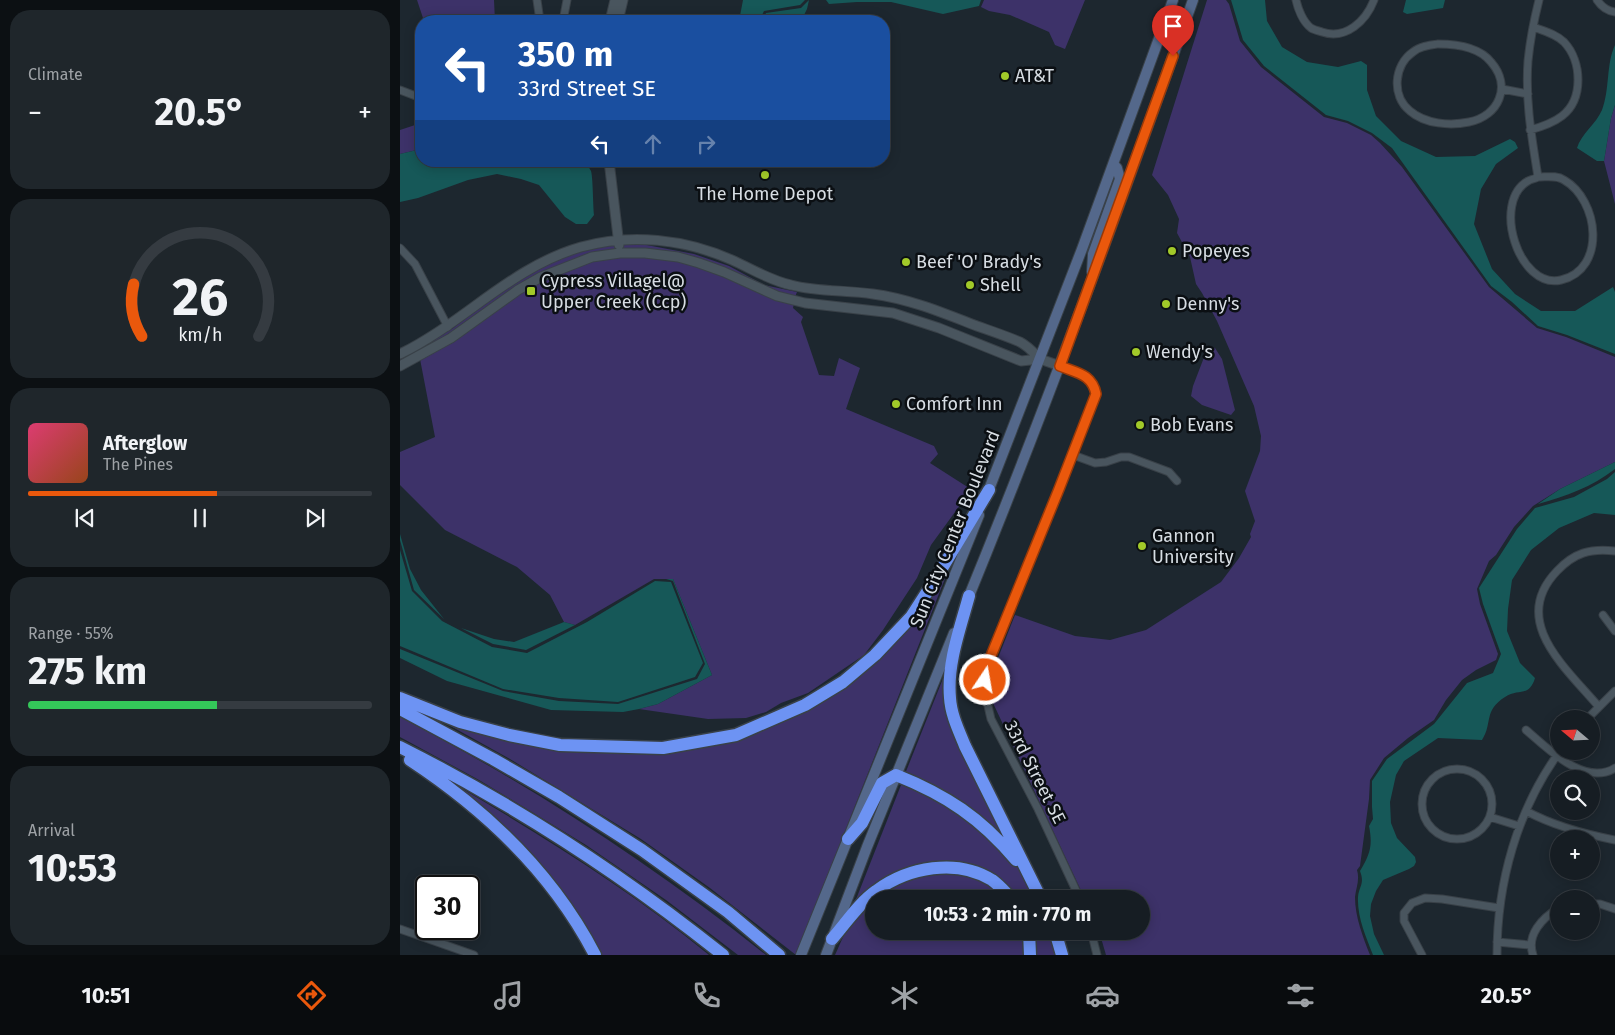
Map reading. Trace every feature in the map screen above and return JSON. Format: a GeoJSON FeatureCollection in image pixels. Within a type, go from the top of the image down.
{"type":"FeatureCollection","features":[{"type":"Feature","properties":{"kind":"highway"},"geometry":{"type":"LineString","coordinates":[[400,698],[460,722],[508,735],[560,745],[663,748],[736,735],[805,705],[843,682],[875,655],[911,617],[989,490]]}},
{"type":"Feature","properties":{"kind":"highway"},"geometry":{"type":"LineString","coordinates":[[969,596],[951,665],[950,699],[955,722],[1036,890]]}},
{"type":"Feature","properties":{"kind":"highway"},"geometry":{"type":"LineString","coordinates":[[400,709],[493,759],[642,850],[728,912],[777,954]]}},
{"type":"Feature","properties":{"kind":"highway"},"geometry":{"type":"LineString","coordinates":[[400,747],[478,789],[539,825],[618,876],[723,955]]}},
{"type":"Feature","properties":{"kind":"highway"},"geometry":{"type":"LineString","coordinates":[[400,754],[456,792],[512,843],[553,890],[595,955]]}},
{"type":"Feature","properties":{"kind":"highway"},"geometry":{"type":"LineString","coordinates":[[848,839],[862,823],[882,783],[896,775],[936,792],[979,821],[1003,845],[1030,877]]}},
{"type":"Feature","properties":{"kind":"highway"},"geometry":{"type":"LineString","coordinates":[[878,890],[903,876],[930,868],[960,868],[993,881],[1002,890]]}},
{"type":"Feature","properties":{"kind":"highway"},"geometry":{"type":"LineString","coordinates":[[832,939],[865,902]]}},
{"type":"Feature","properties":{"kind":"highway"},"geometry":{"type":"LineString","coordinates":[[1029,940],[1030,955]]}},
{"type":"Feature","properties":{"kind":"highway"},"geometry":{"type":"LineString","coordinates":[[1058,940],[1062,955]]}},
{"type":"Feature","properties":{"kind":"main road","name":"Sun City Center Boulevard"},"geometry":{"type":"LineString","coordinates":[[801,955],[989,490],[1114,165],[1173,0]]}},
{"type":"Feature","properties":{"kind":"main road","name":"Sun City Center Boulevard"},"geometry":{"type":"LineString","coordinates":[[826,955],[867,847],[1060,366],[1193,0]]}},
{"type":"Feature","properties":{"kind":"main road"},"geometry":{"type":"LineString","coordinates":[[1092,281],[1093,254],[1120,179],[1117,168],[1114,165]]}},
{"type":"Feature","properties":{"kind":"street"},"geometry":{"type":"LineString","coordinates":[[537,0],[539,15]]}},
{"type":"Feature","properties":{"kind":"street"},"geometry":{"type":"LineString","coordinates":[[564,15],[567,0]]}},
{"type":"Feature","properties":{"kind":"street"},"geometry":{"type":"LineString","coordinates":[[611,15],[615,0]]}},
{"type":"Feature","properties":{"kind":"street"},"geometry":{"type":"LineString","coordinates":[[619,15],[623,0]]}},
{"type":"Feature","properties":{"kind":"street"},"geometry":{"type":"LineString","coordinates":[[1296,0],[1299,10],[1311,28],[1330,34],[1350,31],[1363,20],[1374,0]]}},
{"type":"Feature","properties":{"kind":"street"},"geometry":{"type":"LineString","coordinates":[[1538,178],[1530,130],[1528,62],[1539,0]]}},
{"type":"Feature","properties":{"kind":"street"},"geometry":{"type":"LineString","coordinates":[[1596,0],[1615,12]]}},
{"type":"Feature","properties":{"kind":"street"},"geometry":{"type":"LineString","coordinates":[[1530,130],[1545,126],[1562,116],[1570,106],[1578,79],[1576,63],[1563,41],[1554,35],[1533,27]]}},
{"type":"Feature","properties":{"kind":"street"},"geometry":{"type":"LineString","coordinates":[[1451,44],[1477,51],[1490,60],[1499,74],[1502,89],[1498,102],[1491,111],[1479,119],[1454,124],[1440,123],[1425,119],[1410,111],[1402,101],[1397,90],[1397,74],[1403,60],[1414,51],[1426,46],[1451,44]]}},
{"type":"Feature","properties":{"kind":"street"},"geometry":{"type":"LineString","coordinates":[[1502,89],[1528,94]]}},
{"type":"Feature","properties":{"kind":"street"},"geometry":{"type":"LineString","coordinates":[[400,90],[415,96]]}},
{"type":"Feature","properties":{"kind":"street"},"geometry":{"type":"LineString","coordinates":[[610,167],[620,253]]}},
{"type":"Feature","properties":{"kind":"street"},"geometry":{"type":"LineString","coordinates":[[1552,177],[1564,179],[1578,191],[1590,214],[1593,243],[1590,257],[1585,267],[1561,280],[1551,280],[1542,277],[1531,270],[1517,250],[1512,235],[1511,210],[1514,197],[1527,181],[1538,178],[1552,177]]}},
{"type":"Feature","properties":{"kind":"street"},"geometry":{"type":"LineString","coordinates":[[400,354],[448,327],[535,265],[583,246],[619,240],[666,241],[686,245],[717,254],[772,280],[791,286],[899,298],[923,305],[1020,342],[1040,359],[1060,366]]}},
{"type":"Feature","properties":{"kind":"street"},"geometry":{"type":"LineString","coordinates":[[400,248],[415,264],[448,327]]}},
{"type":"Feature","properties":{"kind":"street"},"geometry":{"type":"LineString","coordinates":[[400,366],[451,338],[518,290],[541,277],[592,257],[620,253],[645,253],[678,257],[724,272],[777,296],[804,303],[864,308],[893,313],[939,328],[1021,361],[1040,359]]}},
{"type":"Feature","properties":{"kind":"street","name":"33rd Street SE"},"geometry":{"type":"LineString","coordinates":[[1060,366],[1089,378],[1094,385],[1096,394],[986,668],[985,693],[991,718],[1038,809],[1076,890]]}},
{"type":"Feature","properties":{"kind":"street"},"geometry":{"type":"LineString","coordinates":[[1072,455],[1095,463],[1106,462],[1121,456],[1128,457],[1169,472],[1177,481]]}},
{"type":"Feature","properties":{"kind":"street"},"geometry":{"type":"LineString","coordinates":[[1598,707],[1552,651],[1542,633],[1538,612],[1542,590],[1566,561],[1597,548],[1615,551]]}},
{"type":"Feature","properties":{"kind":"street"},"geometry":{"type":"LineString","coordinates":[[1603,615],[1615,631]]}},
{"type":"Feature","properties":{"kind":"street"},"geometry":{"type":"LineString","coordinates":[[1595,710],[1615,691]]}},
{"type":"Feature","properties":{"kind":"street"},"geometry":{"type":"LineString","coordinates":[[1526,730],[1550,747]]}},
{"type":"Feature","properties":{"kind":"street"},"geometry":{"type":"LineString","coordinates":[[1497,955],[1499,908],[1519,826],[1540,782],[1554,760]]}},
{"type":"Feature","properties":{"kind":"street"},"geometry":{"type":"LineString","coordinates":[[1568,760],[1587,773],[1608,773],[1615,768]]}},
{"type":"Feature","properties":{"kind":"street"},"geometry":{"type":"LineString","coordinates":[[1462,768],[1470,771],[1477,774],[1488,786],[1492,801],[1490,817],[1481,830],[1467,838],[1451,840],[1436,834],[1426,822],[1421,807],[1423,791],[1432,778],[1446,770],[1462,768]]}},
{"type":"Feature","properties":{"kind":"street"},"geometry":{"type":"LineString","coordinates":[[1526,811],[1542,820],[1572,830],[1615,840]]}},
{"type":"Feature","properties":{"kind":"street"},"geometry":{"type":"LineString","coordinates":[[1490,817],[1519,826]]}},
{"type":"Feature","properties":{"kind":"street"},"geometry":{"type":"LineString","coordinates":[[1422,955],[1404,921],[1404,913],[1412,903],[1425,898],[1499,908]]}},
{"type":"Feature","properties":{"kind":"street"},"geometry":{"type":"LineString","coordinates":[[1600,904],[1615,909]]}},
{"type":"Feature","properties":{"kind":"street"},"geometry":{"type":"LineString","coordinates":[[1534,955],[1530,945],[1535,930],[1544,917],[1550,913]]}},
{"type":"Feature","properties":{"kind":"street"},"geometry":{"type":"LineString","coordinates":[[400,929],[474,955]]}},
{"type":"Feature","properties":{"kind":"street"},"geometry":{"type":"LineString","coordinates":[[1093,940],[1097,955]]}},
{"type":"Feature","properties":{"kind":"street"},"geometry":{"type":"LineString","coordinates":[[1497,942],[1530,945]]}},
{"type":"Feature","properties":{"kind":"shaded area"},"geometry":{"type":"Polygon","coordinates":[[[417,0],[494,0],[495,15],[422,15],[417,0]]]}},
{"type":"Feature","properties":{"kind":"shaded area"},"geometry":{"type":"Polygon","coordinates":[[[743,0],[805,0],[800,5],[764,11],[762,15],[740,15],[743,0]]]}},
{"type":"Feature","properties":{"kind":"shaded area"},"geometry":{"type":"Polygon","coordinates":[[[809,0],[804,15],[765,15],[766,13],[801,8],[809,0]]]}},
{"type":"Feature","properties":{"kind":"shaded area"},"geometry":{"type":"Polygon","coordinates":[[[826,0],[981,0],[979,6],[943,14],[891,2],[829,4],[826,0]]]}},
{"type":"Feature","properties":{"kind":"shaded area"},"geometry":{"type":"Polygon","coordinates":[[[984,0],[1085,0],[1065,49],[1055,45],[1049,32],[1010,15],[989,11],[981,7],[984,0]]]}},
{"type":"Feature","properties":{"kind":"shaded area"},"geometry":{"type":"Polygon","coordinates":[[[1207,0],[1226,0],[1229,4],[1240,41],[1261,67],[1324,117],[1347,123],[1371,135],[1380,143],[1402,167],[1489,287],[1537,328],[1566,337],[1615,357],[1615,462],[1560,489],[1533,506],[1514,527],[1496,555],[1489,561],[1477,589],[1480,604],[1498,654],[1496,660],[1476,670],[1462,680],[1446,700],[1434,720],[1384,758],[1370,780],[1360,866],[1357,870],[1358,881],[1355,904],[1362,934],[1370,955],[1106,955],[1102,940],[1150,940],[1150,890],[1081,890],[993,703],[993,679],[996,663],[1015,615],[1075,636],[1110,640],[1146,630],[1221,582],[1239,558],[1251,537],[1250,534],[1255,521],[1245,491],[1260,451],[1261,436],[1254,406],[1217,321],[1196,284],[1190,257],[1177,233],[1179,219],[1168,195],[1152,175],[1207,0]]]}},
{"type":"Feature","properties":{"kind":"shaded area"},"geometry":{"type":"Polygon","coordinates":[[[1231,0],[1265,0],[1267,21],[1282,47],[1307,62],[1338,67],[1361,61],[1367,65],[1367,90],[1376,116],[1401,141],[1436,157],[1475,156],[1510,139],[1515,142],[1518,148],[1496,164],[1481,189],[1474,224],[1492,269],[1515,294],[1541,311],[1575,311],[1613,287],[1615,292],[1615,354],[1538,326],[1491,286],[1392,148],[1372,133],[1348,121],[1326,115],[1264,66],[1243,40],[1231,0]]]}},
{"type":"Feature","properties":{"kind":"shaded area"},"geometry":{"type":"Polygon","coordinates":[[[1406,0],[1445,0],[1443,8],[1407,14],[1403,12],[1406,0]]]}},
{"type":"Feature","properties":{"kind":"shaded area"},"geometry":{"type":"Polygon","coordinates":[[[1615,45],[1615,105],[1604,161],[1597,161],[1577,148],[1602,110],[1610,60],[1615,45]]]}},
{"type":"Feature","properties":{"kind":"shaded area"},"geometry":{"type":"Polygon","coordinates":[[[1615,105],[1615,204],[1604,161],[1615,105]]]}},
{"type":"Feature","properties":{"kind":"shaded area"},"geometry":{"type":"Polygon","coordinates":[[[415,125],[415,150],[400,154],[400,130],[415,125]]]}},
{"type":"Feature","properties":{"kind":"shaded area"},"geometry":{"type":"Polygon","coordinates":[[[415,150],[415,167],[588,167],[592,179],[594,215],[587,224],[576,224],[565,217],[539,185],[497,174],[468,180],[418,198],[400,202],[400,154],[415,150]]]}},
{"type":"Feature","properties":{"kind":"shaded area"},"geometry":{"type":"Polygon","coordinates":[[[622,243],[636,243],[694,254],[729,266],[764,285],[797,292],[795,297],[778,293],[725,269],[623,250],[622,243]]]}},
{"type":"Feature","properties":{"kind":"shaded area"},"geometry":{"type":"Polygon","coordinates":[[[616,244],[616,250],[570,261],[425,348],[512,283],[529,273],[566,255],[616,244]]]}},
{"type":"Feature","properties":{"kind":"shaded area"},"geometry":{"type":"Polygon","coordinates":[[[621,256],[678,260],[721,273],[794,303],[793,308],[803,317],[801,322],[819,375],[834,376],[839,358],[860,368],[846,409],[934,446],[938,454],[930,463],[969,488],[963,501],[931,545],[917,578],[864,655],[808,693],[781,703],[766,712],[746,718],[708,719],[639,709],[658,704],[712,675],[673,579],[654,579],[575,625],[564,622],[550,595],[517,567],[445,530],[400,485],[400,452],[435,437],[420,359],[543,279],[594,260],[621,256]]]}},
{"type":"Feature","properties":{"kind":"shaded area"},"geometry":{"type":"Polygon","coordinates":[[[1208,347],[1215,348],[1222,359],[1235,410],[1231,415],[1202,405],[1191,396],[1208,347]]]}},
{"type":"Feature","properties":{"kind":"shaded area"},"geometry":{"type":"Polygon","coordinates":[[[1615,462],[1615,469],[1588,486],[1538,504],[1560,489],[1615,462]]]}},
{"type":"Feature","properties":{"kind":"shaded area"},"geometry":{"type":"Polygon","coordinates":[[[1615,472],[1615,515],[1594,513],[1559,528],[1531,550],[1512,580],[1507,631],[1520,663],[1535,678],[1533,684],[1530,688],[1510,694],[1498,702],[1491,712],[1482,740],[1438,738],[1404,761],[1396,775],[1390,802],[1391,823],[1397,838],[1415,857],[1416,862],[1409,869],[1383,880],[1376,891],[1371,904],[1370,916],[1374,934],[1384,955],[1373,955],[1360,919],[1358,904],[1362,882],[1360,871],[1371,845],[1369,826],[1373,819],[1372,781],[1387,759],[1434,724],[1467,683],[1493,673],[1501,654],[1479,588],[1517,529],[1535,508],[1574,497],[1607,479],[1615,472]]]}},
{"type":"Feature","properties":{"kind":"shaded area"},"geometry":{"type":"Polygon","coordinates":[[[400,534],[410,569],[421,590],[444,619],[414,590],[400,534]]]}},
{"type":"Feature","properties":{"kind":"shaded area"},"geometry":{"type":"Polygon","coordinates":[[[400,550],[412,591],[442,621],[492,647],[527,653],[587,622],[655,581],[671,582],[703,663],[695,677],[618,702],[559,698],[503,689],[400,646],[400,550]]]}},
{"type":"Feature","properties":{"kind":"shaded area"},"geometry":{"type":"Polygon","coordinates":[[[945,572],[946,576],[796,955],[710,888],[641,839],[510,759],[438,719],[495,735],[689,747],[829,694],[945,572]]]}},
{"type":"Feature","properties":{"kind":"shaded area"},"geometry":{"type":"Polygon","coordinates":[[[666,579],[673,579],[712,675],[658,704],[623,712],[551,710],[447,681],[400,658],[400,649],[503,691],[559,701],[618,704],[697,679],[705,664],[673,581],[666,579]]]}},
{"type":"Feature","properties":{"kind":"shaded area"},"geometry":{"type":"Polygon","coordinates":[[[564,622],[575,625],[526,650],[493,644],[461,628],[494,639],[514,642],[564,622]]]}},
{"type":"Feature","properties":{"kind":"shaded area"},"geometry":{"type":"Polygon","coordinates":[[[944,676],[946,688],[1013,849],[905,774],[944,676]]]}},
{"type":"Feature","properties":{"kind":"shaded area"},"geometry":{"type":"Polygon","coordinates":[[[400,717],[497,770],[589,827],[634,857],[766,955],[738,955],[666,900],[586,845],[479,780],[400,737],[400,717]]]}},
{"type":"Feature","properties":{"kind":"shaded area"},"geometry":{"type":"Polygon","coordinates":[[[903,780],[939,797],[1003,849],[1028,880],[1033,890],[1007,890],[1003,885],[932,866],[886,890],[865,890],[865,901],[853,907],[903,780]]]}},
{"type":"Feature","properties":{"kind":"shaded area"},"geometry":{"type":"Polygon","coordinates":[[[449,781],[615,884],[709,955],[598,955],[578,921],[449,781]]]}},
{"type":"Feature","properties":{"kind":"shaded area"},"geometry":{"type":"Polygon","coordinates":[[[951,871],[969,874],[985,881],[997,890],[881,890],[904,879],[929,873],[951,871]]]}},
{"type":"Feature","properties":{"kind":"shaded area"},"geometry":{"type":"Polygon","coordinates":[[[865,904],[865,940],[1025,940],[1027,955],[835,955],[846,931],[865,904]]]}},
{"type":"Feature","properties":{"kind":"shaded area"},"geometry":{"type":"Polygon","coordinates":[[[1033,940],[1055,940],[1060,955],[1035,955],[1033,940]]]}},
{"type":"Feature","properties":{"kind":"place","name":"AT&T"},"geometry":{"type":"Point","coordinates":[1005,76]}},
{"type":"Feature","properties":{"kind":"place","name":"The Home Depot"},"geometry":{"type":"Point","coordinates":[765,175]}},
{"type":"Feature","properties":{"kind":"place","name":"Popeyes"},"geometry":{"type":"Point","coordinates":[1172,251]}},
{"type":"Feature","properties":{"kind":"place","name":"Beef 'O' Brady's"},"geometry":{"type":"Point","coordinates":[906,262]}},
{"type":"Feature","properties":{"kind":"place","name":"Shell"},"geometry":{"type":"Point","coordinates":[970,285]}},
{"type":"Feature","properties":{"kind":"place","name":"Cypress Villagel@ Upper Creek (Ccp)"},"geometry":{"type":"Point","coordinates":[531,291]}},
{"type":"Feature","properties":{"kind":"place","name":"Denny's"},"geometry":{"type":"Point","coordinates":[1166,304]}},
{"type":"Feature","properties":{"kind":"place","name":"Wendy's"},"geometry":{"type":"Point","coordinates":[1136,352]}},
{"type":"Feature","properties":{"kind":"place","name":"Comfort Inn"},"geometry":{"type":"Point","coordinates":[896,404]}},
{"type":"Feature","properties":{"kind":"place","name":"Bob Evans"},"geometry":{"type":"Point","coordinates":[1140,425]}},
{"type":"Feature","properties":{"kind":"place","name":"Gannon University"},"geometry":{"type":"Point","coordinates":[1142,546]}},
{"type":"Feature","properties":{"kind":"route"},"geometry":{"type":"LineString","coordinates":[[985,680],[986,668],[1096,394],[1094,385],[1089,378],[1060,366],[1173,56]]}}]}
